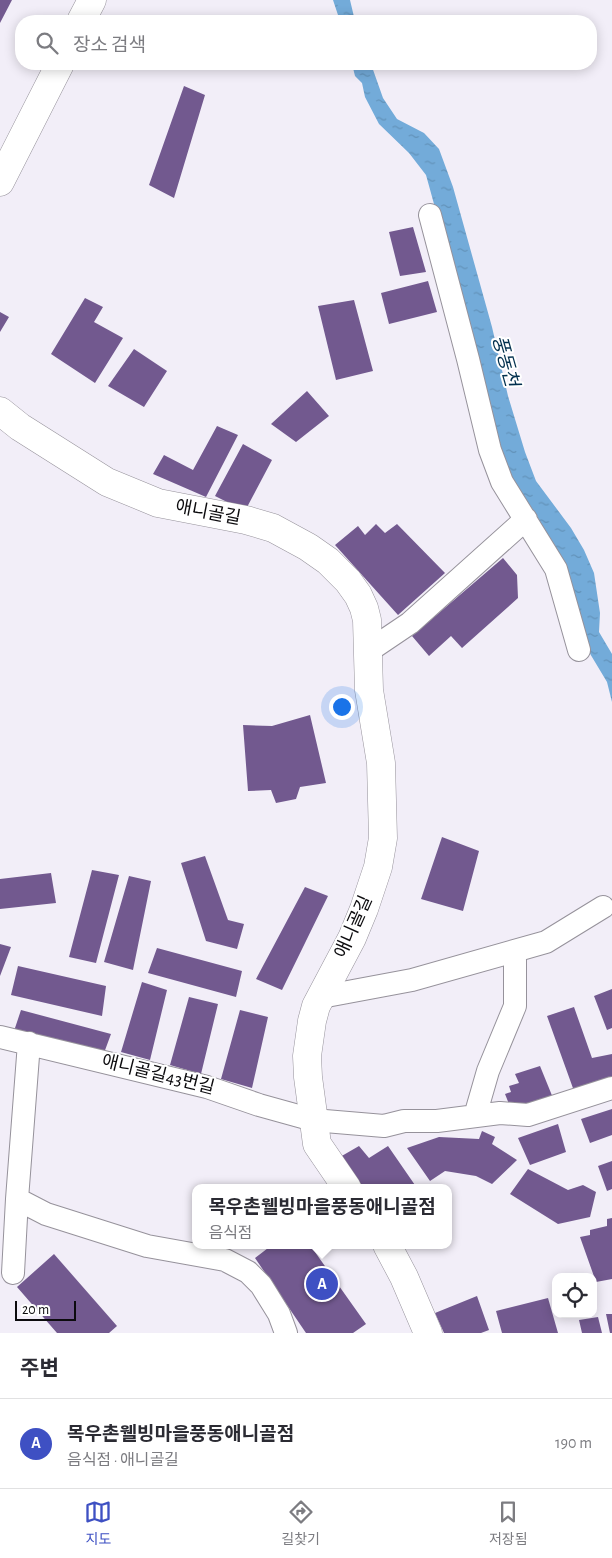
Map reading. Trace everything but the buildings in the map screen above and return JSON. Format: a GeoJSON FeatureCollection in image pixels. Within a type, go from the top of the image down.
{"type":"FeatureCollection","features":[{"type":"Feature","properties":{"kind":"street"},"geometry":{"type":"LineString","coordinates":[[84,15],[92,0]]}},
{"type":"Feature","properties":{"kind":"street"},"geometry":{"type":"LineString","coordinates":[[0,182],[57,70]]}},
{"type":"Feature","properties":{"kind":"street"},"geometry":{"type":"LineString","coordinates":[[430,215],[490,450],[502,482],[556,569],[578,650]]}},
{"type":"Feature","properties":{"kind":"street","name":"애니골길"},"geometry":{"type":"LineString","coordinates":[[0,410],[20,428],[107,482],[158,502],[246,520],[273,528],[308,547],[328,561],[348,581],[364,608],[367,620],[370,702],[381,763],[383,838],[378,866],[364,909],[352,938],[321,996],[312,1021],[307,1056],[317,1144],[344,1184]]}},
{"type":"Feature","properties":{"kind":"street"},"geometry":{"type":"LineString","coordinates":[[367,652],[410,623],[526,519]]}},
{"type":"Feature","properties":{"kind":"street"},"geometry":{"type":"LineString","coordinates":[[321,996],[412,980],[546,942],[603,907]]}},
{"type":"Feature","properties":{"kind":"street"},"geometry":{"type":"LineString","coordinates":[[475,1116],[488,1071],[515,1006],[515,951]]}},
{"type":"Feature","properties":{"kind":"street","name":"애니골길43번길"},"geometry":{"type":"LineString","coordinates":[[0,1037],[207,1086],[259,1105],[313,1120],[384,1126],[404,1121],[438,1121],[500,1112],[528,1115],[612,1088]]}},
{"type":"Feature","properties":{"kind":"street"},"geometry":{"type":"LineString","coordinates":[[13,1273],[29,1043]]}},
{"type":"Feature","properties":{"kind":"street"},"geometry":{"type":"LineString","coordinates":[[17,1199],[46,1214],[147,1246],[225,1260],[248,1272],[261,1285],[279,1314],[286,1333]]}},
{"type":"Feature","properties":{"kind":"street"},"geometry":{"type":"LineString","coordinates":[[389,1249],[404,1277],[428,1333]]}},
{"type":"Feature","properties":{"kind":"water"},"geometry":{"type":"Polygon","coordinates":[[[333,0],[350,0],[354,15],[338,15],[333,0]]]}},
{"type":"Feature","properties":{"kind":"water"},"geometry":{"type":"Polygon","coordinates":[[[354,70],[373,70],[383,98],[397,119],[424,133],[439,149],[453,187],[492,327],[508,396],[525,452],[536,481],[571,528],[584,550],[594,573],[600,613],[599,632],[612,654],[612,702],[607,682],[583,642],[543,529],[537,516],[508,472],[426,175],[409,153],[379,124],[365,97],[362,83],[355,76],[354,70]]]}},
{"type":"Feature","properties":{"kind":"place","name":"목우촌웰빙마을풍동애니골점"},"geometry":{"type":"Point","coordinates":[322,1284]}},
{"type":"Feature","properties":{"kind":"water label","name":"풍동천"},"geometry":{"type":"Point","coordinates":[505,361]}}]}
